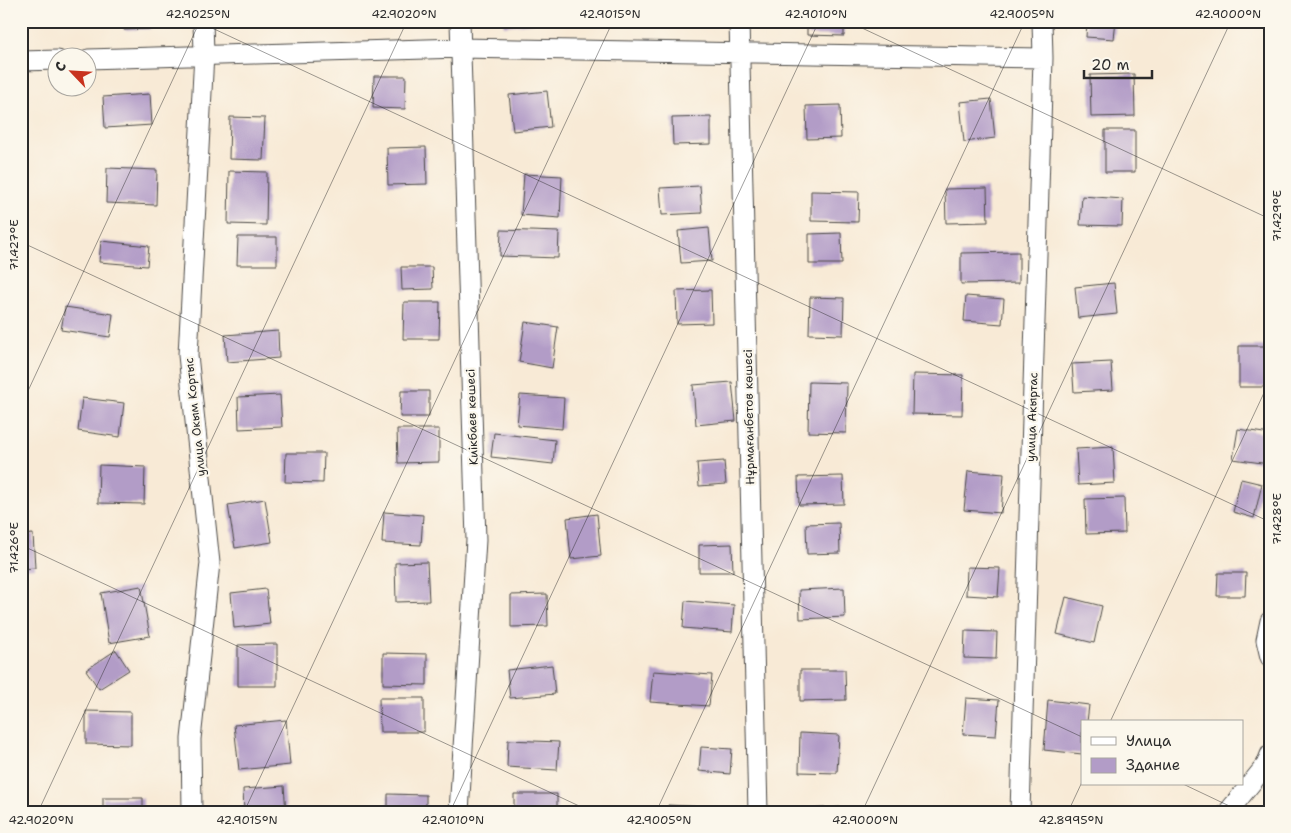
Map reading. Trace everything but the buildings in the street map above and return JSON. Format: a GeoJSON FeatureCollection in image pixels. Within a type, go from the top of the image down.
{"type":"FeatureCollection","features":[{"type":"Feature","properties":{"kind":"street","name":"улица Окым Кортыс"},"geometry":{"type":"LineString","coordinates":[[192,812],[191,739],[210,563],[188,355],[204,54],[203,21]]}},
{"type":"Feature","properties":{"kind":"street","name":"Киікбаев көшесі"},"geometry":{"type":"LineString","coordinates":[[459,812],[476,540],[460,21]]}},
{"type":"Feature","properties":{"kind":"street","name":"Нұрмағанбетов көшесі"},"geometry":{"type":"LineString","coordinates":[[739,21],[758,812]]}},
{"type":"Feature","properties":{"kind":"street","name":"улица Акыртас"},"geometry":{"type":"LineString","coordinates":[[1020,812],[1043,58],[1042,21]]}},
{"type":"Feature","properties":{"kind":"street"},"geometry":{"type":"LineString","coordinates":[[98,59],[460,48],[1043,58]]}},
{"type":"Feature","properties":{"kind":"street"},"geometry":{"type":"LineString","coordinates":[[21,61],[48,60]]}},
{"type":"Feature","properties":{"kind":"street"},"geometry":{"type":"LineString","coordinates":[[1270,621],[1266,640],[1270,657]]}},
{"type":"Feature","properties":{"kind":"street"},"geometry":{"type":"LineString","coordinates":[[1228,812],[1266,765],[1270,755]]}}]}
